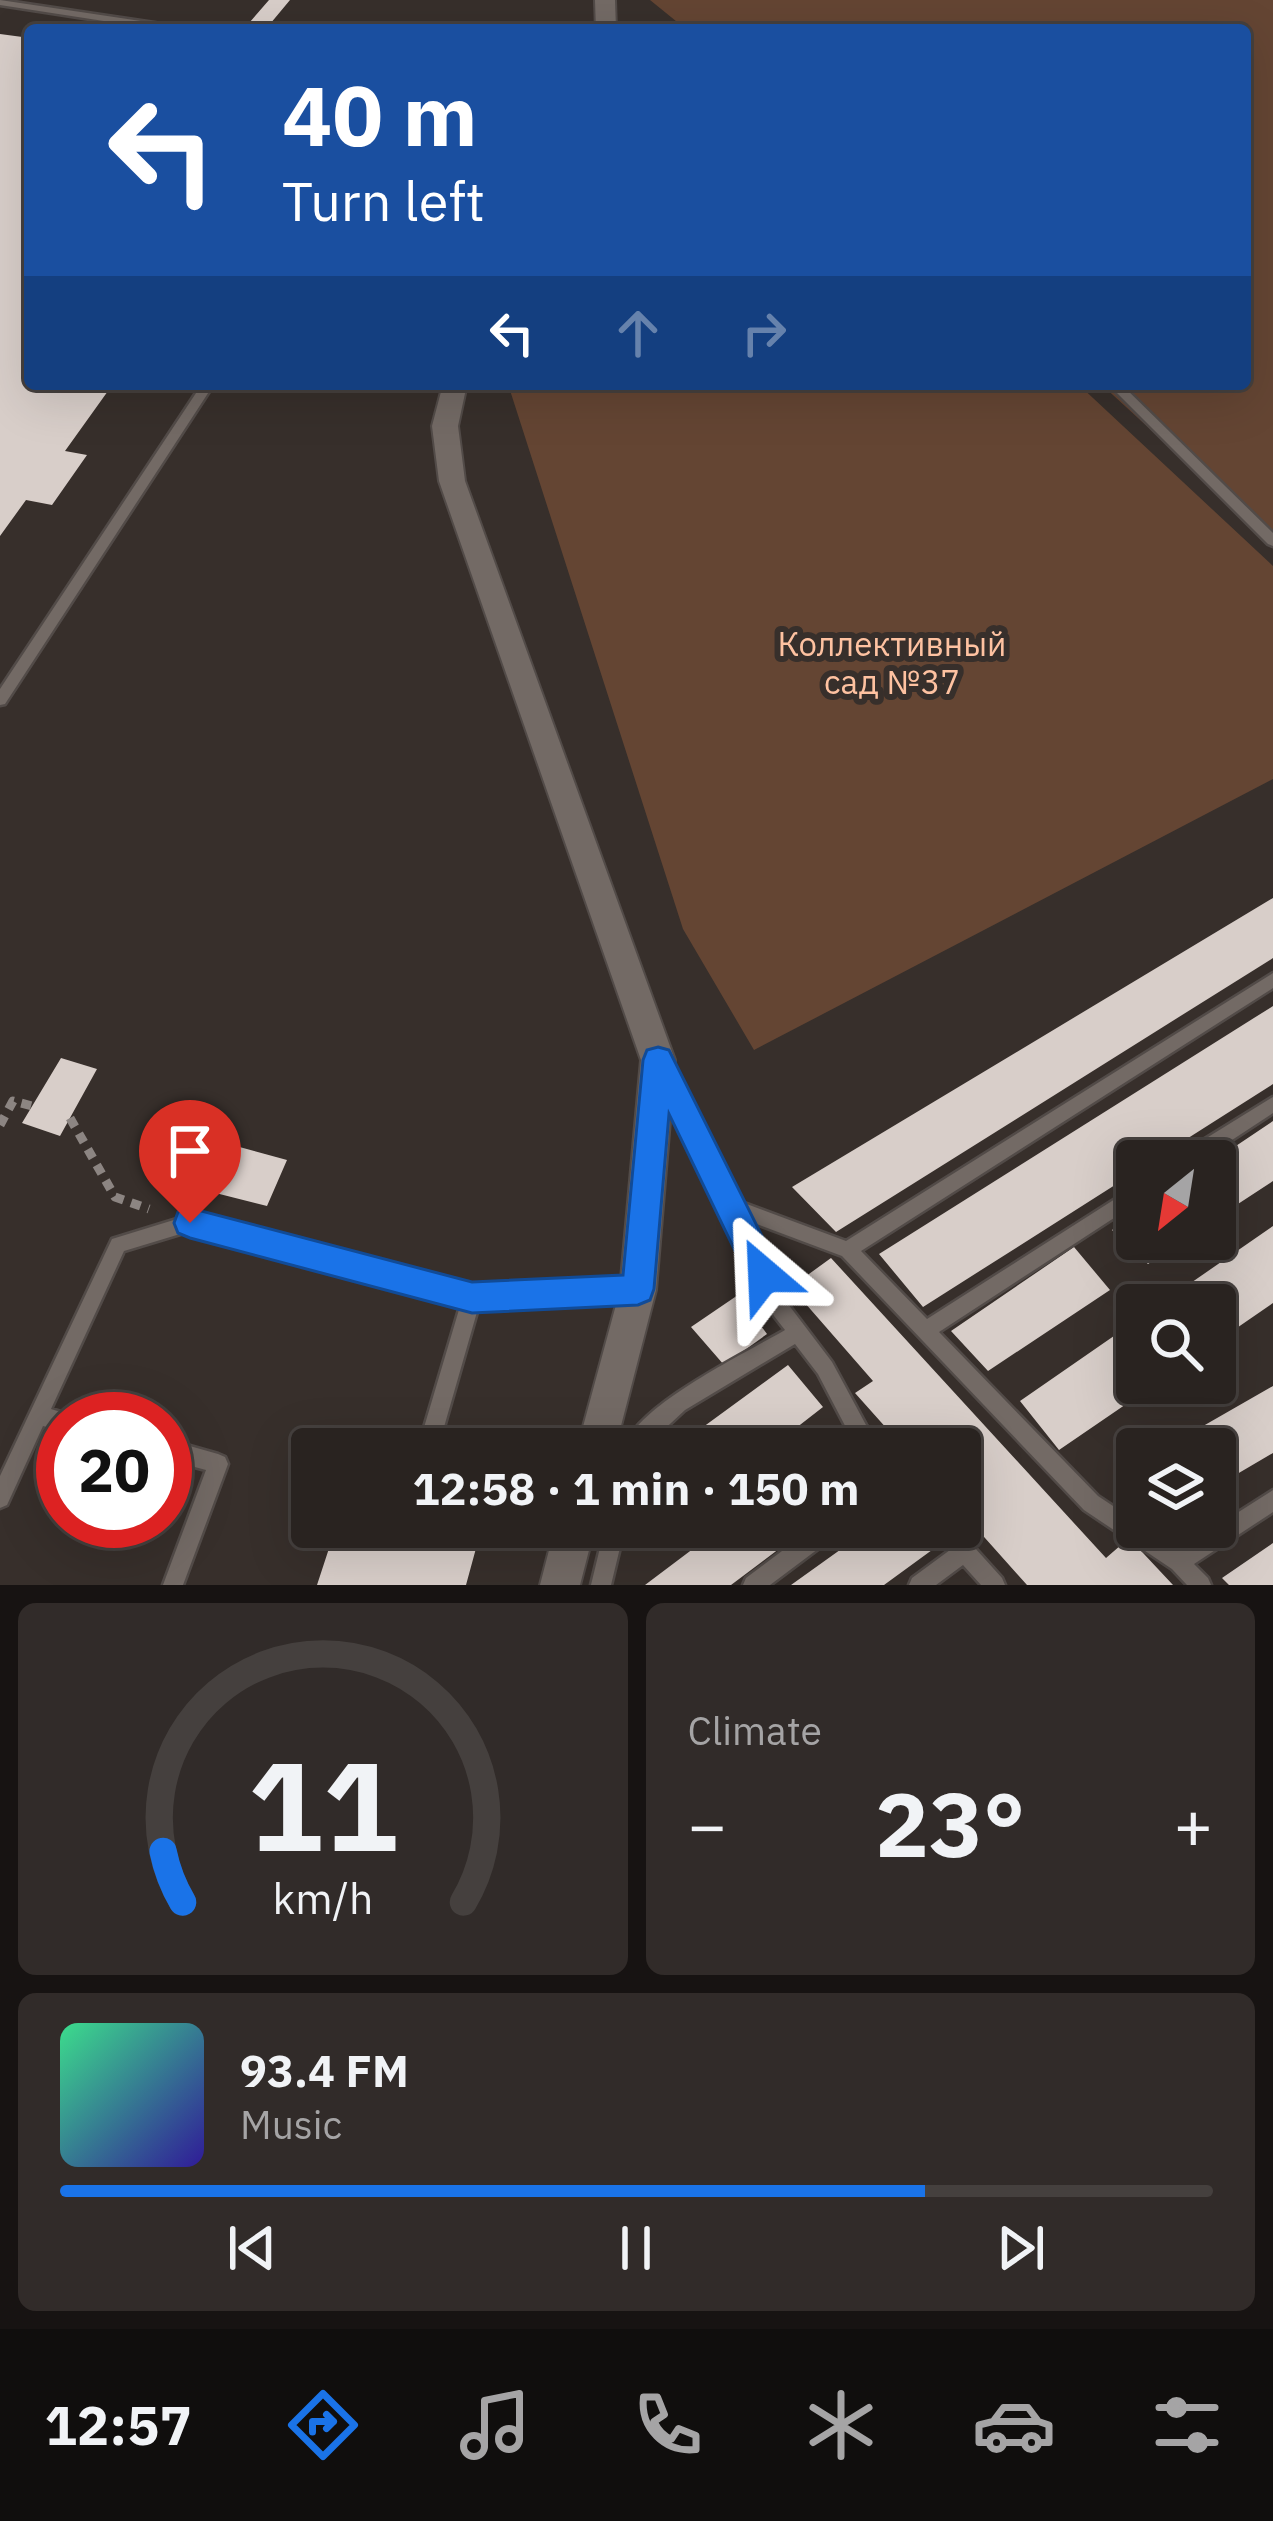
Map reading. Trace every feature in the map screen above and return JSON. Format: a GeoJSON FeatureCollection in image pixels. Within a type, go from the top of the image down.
{"type":"FeatureCollection","features":[{"type":"Feature","properties":{"kind":"street"},"geometry":{"type":"LineString","coordinates":[[454,390],[446,426],[452,481],[658,1060],[638,1289],[602,1428]]}},
{"type":"Feature","properties":{"kind":"street"},"geometry":{"type":"LineString","coordinates":[[560,1585],[570,1548]]}},
{"type":"Feature","properties":{"kind":"lane"},"geometry":{"type":"LineString","coordinates":[[0,2],[142,24]]}},
{"type":"Feature","properties":{"kind":"lane"},"geometry":{"type":"LineString","coordinates":[[0,700],[204,390]]}},
{"type":"Feature","properties":{"kind":"lane"},"geometry":{"type":"LineString","coordinates":[[1120,390],[1273,541]]}},
{"type":"Feature","properties":{"kind":"lane"},"geometry":{"type":"LineString","coordinates":[[848,1250],[1273,980]]}},
{"type":"Feature","properties":{"kind":"lane"},"geometry":{"type":"LineString","coordinates":[[658,1060],[781,1310],[860,1428]]}},
{"type":"Feature","properties":{"kind":"lane"},"geometry":{"type":"LineString","coordinates":[[1218,1140],[1273,1104]]}},
{"type":"Feature","properties":{"kind":"lane"},"geometry":{"type":"LineString","coordinates":[[730,1206],[848,1250],[1091,1503],[1179,1562],[1201,1585]]}},
{"type":"Feature","properties":{"kind":"lane"},"geometry":{"type":"LineString","coordinates":[[925,1331],[1116,1206]]}},
{"type":"Feature","properties":{"kind":"lane"},"geometry":{"type":"LineString","coordinates":[[49,1392],[118,1245],[190,1223],[472,1297],[638,1289]]}},
{"type":"Feature","properties":{"kind":"lane"},"geometry":{"type":"LineString","coordinates":[[434,1428],[472,1297]]}},
{"type":"Feature","properties":{"kind":"lane"},"geometry":{"type":"LineString","coordinates":[[650,1428],[678,1403],[798,1332]]}},
{"type":"Feature","properties":{"kind":"lane"},"geometry":{"type":"LineString","coordinates":[[0,1498],[36,1419]]}},
{"type":"Feature","properties":{"kind":"lane"},"geometry":{"type":"LineString","coordinates":[[192,1457],[218,1464],[192,1534]]}},
{"type":"Feature","properties":{"kind":"lane"},"geometry":{"type":"LineString","coordinates":[[1179,1562],[1273,1500]]}},
{"type":"Feature","properties":{"kind":"lane"},"geometry":{"type":"LineString","coordinates":[[173,1585],[187,1548]]}},
{"type":"Feature","properties":{"kind":"lane"},"geometry":{"type":"LineString","coordinates":[[601,1585],[610,1548]]}},
{"type":"Feature","properties":{"kind":"lane"},"geometry":{"type":"LineString","coordinates":[[753,1585],[803,1548]]}},
{"type":"Feature","properties":{"kind":"lane"},"geometry":{"type":"LineString","coordinates":[[962,1548],[995,1585]]}},
{"type":"Feature","properties":{"kind":"lane"},"geometry":{"type":"LineString","coordinates":[[919,1585],[965,1551]]}},
{"type":"Feature","properties":{"kind":"path"},"geometry":{"type":"LineString","coordinates":[[0,1125],[13,1101],[32,1106]]}},
{"type":"Feature","properties":{"kind":"path"},"geometry":{"type":"LineString","coordinates":[[70,1118],[115,1197],[190,1223]]}},
{"type":"Feature","properties":{"kind":"green space"},"geometry":{"type":"Polygon","coordinates":[[[650,0],[1273,0],[1273,542],[1108,390],[1251,390],[1251,24],[680,24],[650,0]]]}},
{"type":"Feature","properties":{"kind":"green space","name":"Коллективный сад №37"},"geometry":{"type":"Polygon","coordinates":[[[510,390],[1084,390],[1273,566],[1273,779],[754,1050],[683,929],[510,390]]]}},
{"type":"Feature","properties":{"kind":"building"},"geometry":{"type":"Polygon","coordinates":[[[269,0],[290,0],[270,24],[248,24],[269,0]]]}},
{"type":"Feature","properties":{"kind":"building"},"geometry":{"type":"Polygon","coordinates":[[[0,34],[24,37],[24,390],[109,390],[65,451],[87,455],[52,505],[26,500],[0,536],[0,34]]]}},
{"type":"Feature","properties":{"kind":"building"},"geometry":{"type":"Polygon","coordinates":[[[1273,898],[1273,958],[836,1232],[792,1187],[1273,898]]]}},
{"type":"Feature","properties":{"kind":"building"},"geometry":{"type":"Polygon","coordinates":[[[1273,1006],[1273,1084],[1185,1140],[1116,1140],[1116,1184],[923,1307],[879,1254],[1273,1006]]]}},
{"type":"Feature","properties":{"kind":"building"},"geometry":{"type":"Polygon","coordinates":[[[61,1058],[97,1069],[60,1136],[22,1123],[61,1058]]]}},
{"type":"Feature","properties":{"kind":"building"},"geometry":{"type":"Polygon","coordinates":[[[1273,1121],[1273,1181],[1236,1205],[1236,1146],[1273,1121]]]}},
{"type":"Feature","properties":{"kind":"building"},"geometry":{"type":"Polygon","coordinates":[[[203,1137],[287,1160],[267,1206],[180,1184],[203,1137]]]}},
{"type":"Feature","properties":{"kind":"building"},"geometry":{"type":"Polygon","coordinates":[[[1273,1226],[1273,1303],[1236,1329],[1236,1284],[1189,1284],[1224,1260],[1236,1260],[1236,1252],[1273,1226]]]}},
{"type":"Feature","properties":{"kind":"building"},"geometry":{"type":"Polygon","coordinates":[[[1074,1247],[1110,1290],[988,1371],[951,1331],[1074,1247]]]}},
{"type":"Feature","properties":{"kind":"building"},"geometry":{"type":"Polygon","coordinates":[[[831,1258],[1106,1558],[1118,1548],[1138,1548],[1173,1585],[1027,1585],[981,1534],[981,1428],[886,1428],[855,1393],[873,1381],[791,1287],[831,1258]]]}},
{"type":"Feature","properties":{"kind":"building"},"geometry":{"type":"Polygon","coordinates":[[[738,1295],[767,1334],[724,1365],[691,1327],[738,1295]]]}},
{"type":"Feature","properties":{"kind":"building"},"geometry":{"type":"Polygon","coordinates":[[[1116,1335],[1116,1404],[1126,1404],[1059,1450],[1020,1401],[1116,1335]]]}},
{"type":"Feature","properties":{"kind":"building"},"geometry":{"type":"Polygon","coordinates":[[[788,1365],[823,1407],[796,1428],[702,1428],[788,1365]]]}},
{"type":"Feature","properties":{"kind":"building"},"geometry":{"type":"Polygon","coordinates":[[[1273,1386],[1273,1453],[1236,1475],[1236,1428],[1200,1428],[1273,1386]]]}},
{"type":"Feature","properties":{"kind":"building"},"geometry":{"type":"Polygon","coordinates":[[[1273,1543],[1273,1585],[1229,1585],[1222,1578],[1273,1543]]]}},
{"type":"Feature","properties":{"kind":"building"},"geometry":{"type":"Polygon","coordinates":[[[329,1548],[476,1548],[466,1585],[317,1585],[329,1548]]]}},
{"type":"Feature","properties":{"kind":"building"},"geometry":{"type":"Polygon","coordinates":[[[694,1548],[780,1548],[731,1585],[645,1585],[694,1548]]]}},
{"type":"Feature","properties":{"kind":"building"},"geometry":{"type":"Polygon","coordinates":[[[843,1548],[932,1550],[884,1585],[791,1585],[843,1548]]]}},
{"type":"Feature","properties":{"kind":"route"},"geometry":{"type":"LineString","coordinates":[[190,1223],[472,1297],[638,1289],[658,1060],[764,1275]]}}]}
